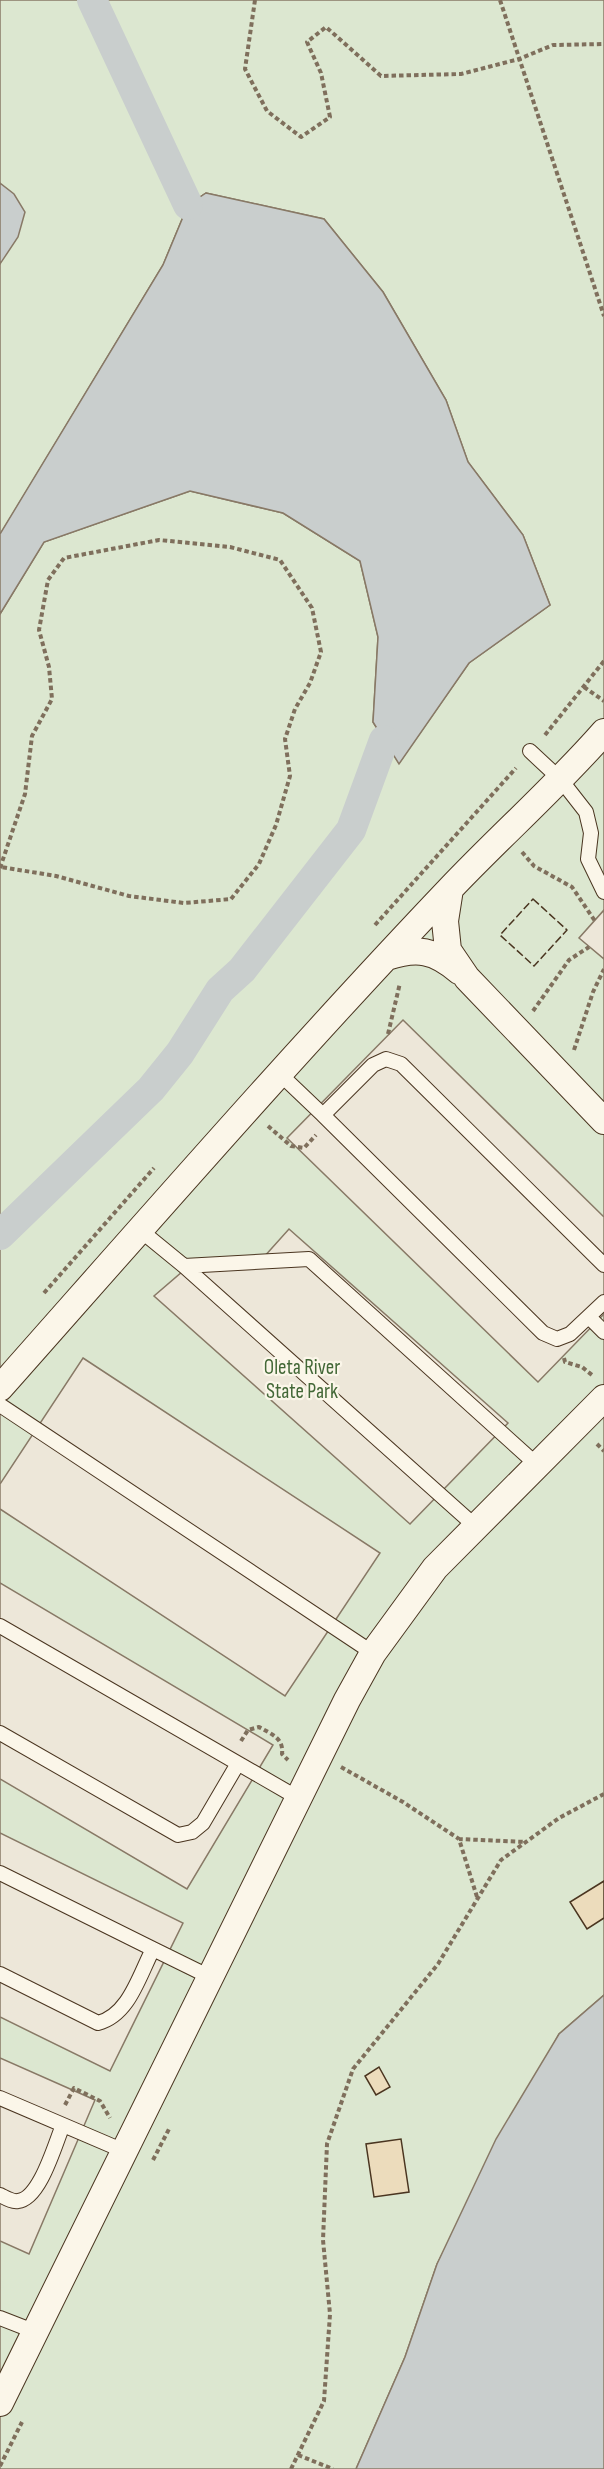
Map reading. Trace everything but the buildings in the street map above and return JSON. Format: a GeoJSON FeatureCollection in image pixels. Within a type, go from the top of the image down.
{"type":"FeatureCollection","features":[{"type":"Feature","properties":{"kind":"street"},"geometry":{"type":"LineString","coordinates":[[0,1388],[280,1074],[398,953],[450,889],[561,780],[604,732]]}},
{"type":"Feature","properties":{"kind":"street"},"geometry":{"type":"LineString","coordinates":[[450,889],[445,921],[448,950],[466,977]]}},
{"type":"Feature","properties":{"kind":"street"},"geometry":{"type":"LineString","coordinates":[[398,953],[430,953],[449,963],[466,977],[519,1031],[604,1121]]}},
{"type":"Feature","properties":{"kind":"street"},"geometry":{"type":"LineString","coordinates":[[0,2403],[298,1798],[373,1653],[435,1568],[536,1464],[600,1388]]}},
{"type":"Feature","properties":{"kind":"lane"},"geometry":{"type":"LineString","coordinates":[[530,751],[561,780],[586,812],[591,833],[588,859],[604,892]]}},
{"type":"Feature","properties":{"kind":"lane"},"geometry":{"type":"LineString","coordinates":[[323,1115],[373,1065],[386,1059],[401,1064],[604,1265]]}},
{"type":"Feature","properties":{"kind":"lane"},"geometry":{"type":"LineString","coordinates":[[280,1074],[543,1333],[557,1339],[570,1334],[604,1302]]}},
{"type":"Feature","properties":{"kind":"lane"},"geometry":{"type":"LineString","coordinates":[[140,1230],[184,1266],[475,1526]]}},
{"type":"Feature","properties":{"kind":"lane"},"geometry":{"type":"LineString","coordinates":[[184,1266],[309,1258],[536,1464]]}},
{"type":"Feature","properties":{"kind":"lane"},"geometry":{"type":"LineString","coordinates":[[589,1317],[604,1332]]}},
{"type":"Feature","properties":{"kind":"lane"},"geometry":{"type":"LineString","coordinates":[[0,1405],[373,1653]]}},
{"type":"Feature","properties":{"kind":"lane"},"geometry":{"type":"LineString","coordinates":[[0,1626],[237,1765],[298,1798]]}},
{"type":"Feature","properties":{"kind":"lane"},"geometry":{"type":"LineString","coordinates":[[0,1733],[178,1835],[192,1832],[203,1823],[237,1765]]}},
{"type":"Feature","properties":{"kind":"lane"},"geometry":{"type":"LineString","coordinates":[[0,1873],[210,1977]]}},
{"type":"Feature","properties":{"kind":"lane"},"geometry":{"type":"LineString","coordinates":[[0,1974],[98,2023],[110,2020],[121,2012],[153,1949]]}},
{"type":"Feature","properties":{"kind":"lane"},"geometry":{"type":"LineString","coordinates":[[0,2098],[124,2151]]}},
{"type":"Feature","properties":{"kind":"lane"},"geometry":{"type":"LineString","coordinates":[[0,2195],[15,2202],[26,2199],[36,2191],[63,2125]]}},
{"type":"Feature","properties":{"kind":"lane"},"geometry":{"type":"LineString","coordinates":[[0,2318],[36,2332]]}},
{"type":"Feature","properties":{"kind":"path"},"geometry":{"type":"LineString","coordinates":[[255,0],[245,69],[267,111],[301,137],[330,117],[321,73],[307,42],[326,27],[381,76],[461,74],[519,59],[553,45],[604,44]]}},
{"type":"Feature","properties":{"kind":"path"},"geometry":{"type":"LineString","coordinates":[[500,0],[604,316]]}},
{"type":"Feature","properties":{"kind":"path"},"geometry":{"type":"LineString","coordinates":[[159,540],[230,547],[280,560],[312,608],[321,652],[310,683],[295,709],[285,739],[290,776],[276,825],[259,864],[231,899],[184,903],[129,896],[56,876],[0,868],[24,794],[32,736],[52,699],[49,668],[39,630],[48,580],[64,558],[159,540]]}},
{"type":"Feature","properties":{"kind":"path"},"geometry":{"type":"LineString","coordinates":[[584,687],[604,701]]}},
{"type":"Feature","properties":{"kind":"path"},"geometry":{"type":"LineString","coordinates":[[507,833],[534,866],[572,887],[595,921]]}},
{"type":"Feature","properties":{"kind":"path"},"geometry":{"type":"LineString","coordinates":[[519,1031],[569,960],[589,947]]}},
{"type":"Feature","properties":{"kind":"path"},"geometry":{"type":"LineString","coordinates":[[388,1034],[398,953]]}},
{"type":"Feature","properties":{"kind":"path"},"geometry":{"type":"LineString","coordinates":[[562,1077],[582,1029],[593,992],[604,969]]}},
{"type":"Feature","properties":{"kind":"path"},"geometry":{"type":"LineString","coordinates":[[265,1123],[291,1146],[304,1148],[319,1133],[323,1115]]}},
{"type":"Feature","properties":{"kind":"path"},"geometry":{"type":"LineString","coordinates":[[557,1339],[565,1362],[582,1367],[600,1388]]}},
{"type":"Feature","properties":{"kind":"path"},"geometry":{"type":"LineString","coordinates":[[589,1452],[604,1438]]}},
{"type":"Feature","properties":{"kind":"path"},"geometry":{"type":"LineString","coordinates":[[237,1765],[238,1746],[248,1730],[259,1726],[279,1738],[283,1746],[282,1754],[295,1768]]}},
{"type":"Feature","properties":{"kind":"path"},"geometry":{"type":"LineString","coordinates":[[321,1754],[343,1769],[403,1802],[459,1839],[526,1842]]}},
{"type":"Feature","properties":{"kind":"path"},"geometry":{"type":"LineString","coordinates":[[338,1779],[349,1758]]}},
{"type":"Feature","properties":{"kind":"path"},"geometry":{"type":"LineString","coordinates":[[291,2469],[324,2401],[330,2314],[324,2240],[327,2144],[353,2069],[438,1964],[501,1860],[559,1818],[604,1794]]}},
{"type":"Feature","properties":{"kind":"path"},"geometry":{"type":"LineString","coordinates":[[459,1839],[478,1898]]}},
{"type":"Feature","properties":{"kind":"path"},"geometry":{"type":"LineString","coordinates":[[74,2088],[100,2101],[110,2119],[120,2125]]}},
{"type":"Feature","properties":{"kind":"path"},"geometry":{"type":"LineString","coordinates":[[150,2167],[171,2125]]}},
{"type":"Feature","properties":{"kind":"path"},"geometry":{"type":"LineString","coordinates":[[298,2455],[333,2469]]}},
{"type":"Feature","properties":{"kind":"green space","name":"Oleta River State Park"},"geometry":{"type":"Polygon","coordinates":[[[0,0],[604,0],[604,1995],[559,2034],[437,2264],[405,2357],[356,2469],[0,2469],[0,614],[44,542],[190,491],[283,513],[360,561],[378,637],[373,722],[399,763],[469,663],[550,605],[523,535],[468,462],[446,400],[383,292],[324,219],[206,193],[188,205],[163,265],[0,535],[0,0]]]}},
{"type":"Feature","properties":{"kind":"shaded area"},"geometry":{"type":"Polygon","coordinates":[[[0,183],[14,194],[25,212],[18,237],[0,264],[0,183]]]}},
{"type":"Feature","properties":{"kind":"shaded area"},"geometry":{"type":"Polygon","coordinates":[[[206,193],[324,219],[383,292],[446,400],[468,462],[523,535],[550,605],[469,663],[399,764],[373,722],[378,637],[360,561],[283,513],[190,491],[44,542],[0,614],[0,534],[163,265],[188,205],[206,193]]]}},
{"type":"Feature","properties":{"kind":"shaded area"},"geometry":{"type":"Polygon","coordinates":[[[604,910],[604,959],[579,938],[604,910]]]}},
{"type":"Feature","properties":{"kind":"shaded area"},"geometry":{"type":"Polygon","coordinates":[[[403,1020],[604,1217],[604,1314],[538,1382],[287,1138],[403,1020]]]}},
{"type":"Feature","properties":{"kind":"shaded area"},"geometry":{"type":"Polygon","coordinates":[[[289,1229],[508,1423],[410,1524],[154,1296],[197,1259],[263,1258],[289,1229]]]}},
{"type":"Feature","properties":{"kind":"shaded area"},"geometry":{"type":"Polygon","coordinates":[[[83,1358],[380,1553],[285,1696],[0,1509],[0,1484],[83,1358]]]}},
{"type":"Feature","properties":{"kind":"shaded area"},"geometry":{"type":"Polygon","coordinates":[[[0,1583],[273,1745],[187,1889],[0,1779],[0,1583]]]}},
{"type":"Feature","properties":{"kind":"shaded area"},"geometry":{"type":"Polygon","coordinates":[[[0,1833],[183,1923],[110,2071],[0,2017],[0,1833]]]}},
{"type":"Feature","properties":{"kind":"shaded area"},"geometry":{"type":"Polygon","coordinates":[[[604,1995],[604,2469],[356,2469],[405,2357],[437,2264],[496,2139],[559,2034],[604,1995]]]}},
{"type":"Feature","properties":{"kind":"shaded area"},"geometry":{"type":"Polygon","coordinates":[[[0,2058],[95,2100],[29,2254],[0,2241],[0,2058]]]}},
{"type":"Feature","properties":{"kind":"waterway"},"geometry":{"type":"LineString","coordinates":[[92,0],[188,205]]}},
{"type":"Feature","properties":{"kind":"waterway"},"geometry":{"type":"LineString","coordinates":[[0,1235],[151,1089],[180,1053],[220,990],[242,970],[351,830],[384,740]]}},
{"type":"Feature","properties":{"kind":"fence"},"geometry":{"type":"LineString","coordinates":[[533,899],[567,930],[534,966],[500,935],[533,899]]}}]}
